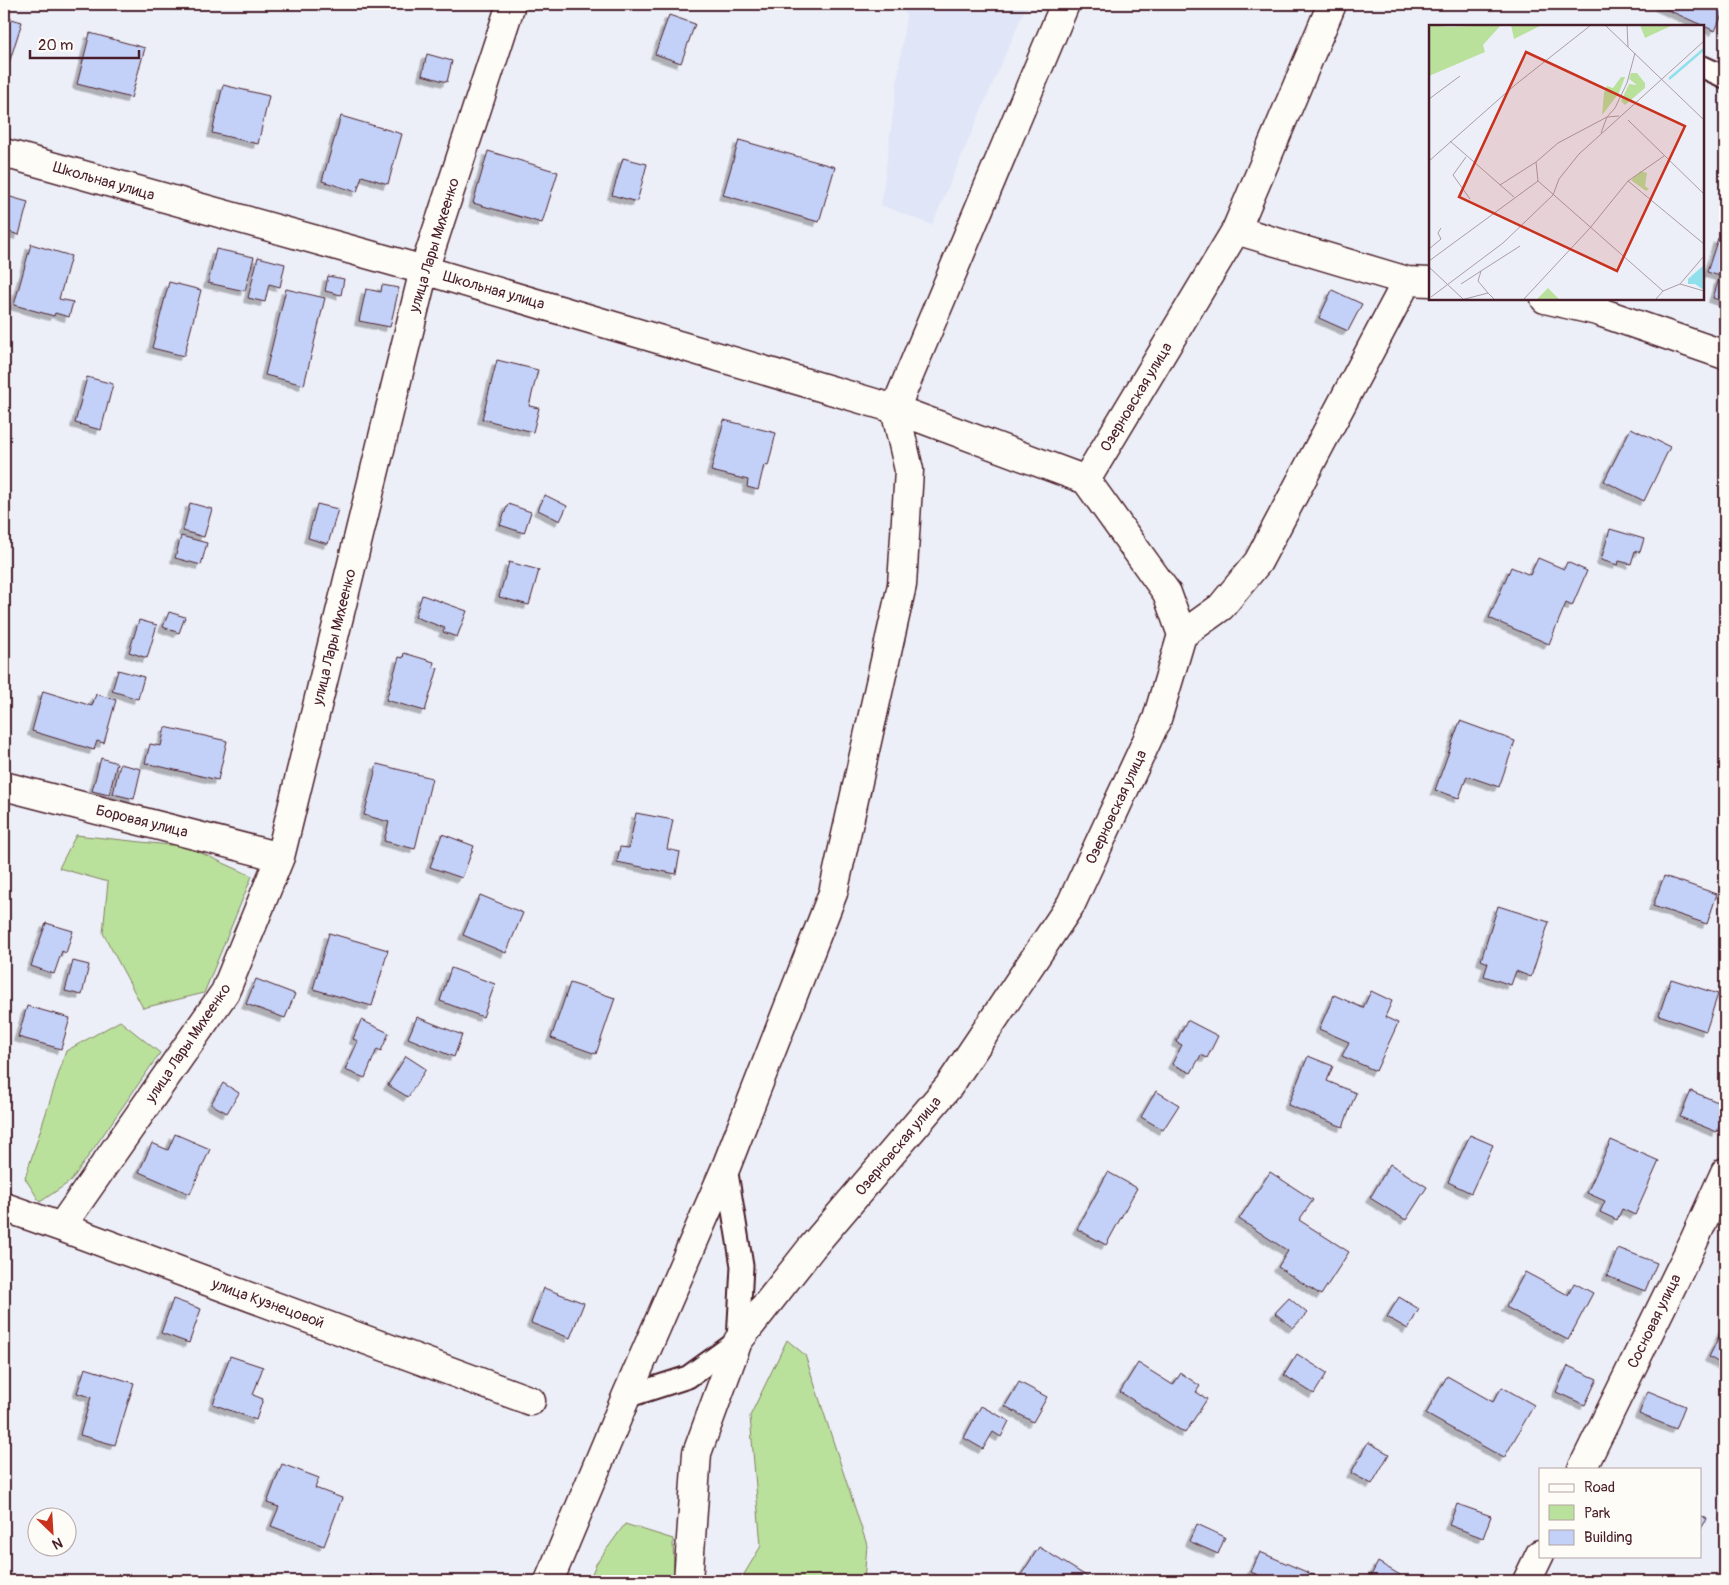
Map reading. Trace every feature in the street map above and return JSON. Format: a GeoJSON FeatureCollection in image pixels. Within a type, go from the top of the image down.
{"type":"FeatureCollection","features":[{"type":"Feature","properties":{"kind":"street","name":"улица Лары Михеенко"},"geometry":{"type":"LineString","coordinates":[[61,1227],[225,992],[280,857],[424,270],[510,4]]}},
{"type":"Feature","properties":{"kind":"street"},"geometry":{"type":"LineString","coordinates":[[549,1581],[726,1166],[833,893],[902,585],[909,470],[896,409],[1065,4]]}},
{"type":"Feature","properties":{"kind":"street","name":"Озерновская улица"},"geometry":{"type":"LineString","coordinates":[[1086,480],[1236,230],[1332,4]]}},
{"type":"Feature","properties":{"kind":"street","name":"Школьная улица"},"geometry":{"type":"LineString","coordinates":[[4,153],[424,270],[896,409],[1086,480]]}},
{"type":"Feature","properties":{"kind":"street"},"geometry":{"type":"LineString","coordinates":[[1086,480],[1167,593],[1182,635],[1221,607],[1258,562],[1419,281],[1236,230]]}},
{"type":"Feature","properties":{"kind":"street"},"geometry":{"type":"LineString","coordinates":[[1549,300],[1597,311],[1725,355]]}},
{"type":"Feature","properties":{"kind":"street","name":"Озерновская улица"},"geometry":{"type":"LineString","coordinates":[[688,1581],[697,1453],[738,1341],[812,1247],[948,1086],[1072,904],[1157,719],[1182,635]]}},
{"type":"Feature","properties":{"kind":"street","name":"Боровая улица"},"geometry":{"type":"LineString","coordinates":[[4,786],[280,857]]}},
{"type":"Feature","properties":{"kind":"street","name":"Сосновая улица"},"geometry":{"type":"LineString","coordinates":[[1582,1468],[1725,1172]]}},
{"type":"Feature","properties":{"kind":"street","name":"улица Кузнецовой"},"geometry":{"type":"LineString","coordinates":[[4,1208],[61,1227],[531,1401]]}},
{"type":"Feature","properties":{"kind":"street"},"geometry":{"type":"LineString","coordinates":[[1527,1581],[1539,1556]]}},
{"type":"Feature","properties":{"kind":"lane"},"geometry":{"type":"LineString","coordinates":[[1704,67],[1725,77]]}},
{"type":"Feature","properties":{"kind":"lane"},"geometry":{"type":"LineString","coordinates":[[626,1397],[688,1377],[738,1341],[742,1266],[726,1166]]}},
{"type":"Feature","properties":{"kind":"shaded area"},"geometry":{"type":"Polygon","coordinates":[[[900,4],[1027,4],[932,225],[881,205],[906,15],[900,4]]]}},
{"type":"Feature","properties":{"kind":"green space"},"geometry":{"type":"Polygon","coordinates":[[[76,835],[188,847],[252,876],[204,993],[143,1008],[103,933],[108,882],[59,868],[76,835]]]}},
{"type":"Feature","properties":{"kind":"green space"},"geometry":{"type":"Polygon","coordinates":[[[120,1021],[160,1053],[71,1181],[40,1202],[25,1178],[66,1051],[120,1021]]]}},
{"type":"Feature","properties":{"kind":"green space"},"geometry":{"type":"Polygon","coordinates":[[[787,1340],[805,1355],[867,1545],[864,1581],[740,1581],[761,1546],[750,1416],[787,1340]]]}},
{"type":"Feature","properties":{"kind":"green space"},"geometry":{"type":"Polygon","coordinates":[[[625,1524],[673,1539],[674,1581],[589,1581],[596,1564],[625,1524]]]}},
{"type":"Feature","properties":{"kind":"building"},"geometry":{"type":"Polygon","coordinates":[[[1660,4],[1725,4],[1725,8],[1715,31],[1659,6],[1660,4]]]}},
{"type":"Feature","properties":{"kind":"building"},"geometry":{"type":"Polygon","coordinates":[[[669,15],[695,24],[681,63],[655,54],[669,15]]]}},
{"type":"Feature","properties":{"kind":"building"},"geometry":{"type":"Polygon","coordinates":[[[4,17],[22,22],[5,76],[4,75],[4,17]]]}},
{"type":"Feature","properties":{"kind":"building"},"geometry":{"type":"Polygon","coordinates":[[[90,33],[145,48],[131,98],[77,84],[90,33]]]}},
{"type":"Feature","properties":{"kind":"building"},"geometry":{"type":"Polygon","coordinates":[[[427,54],[452,61],[447,82],[422,75],[427,54]]]}},
{"type":"Feature","properties":{"kind":"building"},"geometry":{"type":"Polygon","coordinates":[[[223,85],[269,96],[258,144],[212,133],[223,85]]]}},
{"type":"Feature","properties":{"kind":"building"},"geometry":{"type":"Polygon","coordinates":[[[341,116],[402,134],[388,184],[362,176],[357,192],[322,181],[341,116]]]}},
{"type":"Feature","properties":{"kind":"building"},"geometry":{"type":"Polygon","coordinates":[[[739,140],[835,167],[819,222],[723,195],[739,140]]]}},
{"type":"Feature","properties":{"kind":"building"},"geometry":{"type":"Polygon","coordinates":[[[488,151],[558,172],[542,223],[473,203],[488,151]]]}},
{"type":"Feature","properties":{"kind":"building"},"geometry":{"type":"Polygon","coordinates":[[[623,158],[647,164],[637,202],[612,195],[623,158]]]}},
{"type":"Feature","properties":{"kind":"building"},"geometry":{"type":"Polygon","coordinates":[[[7,196],[28,202],[19,235],[4,230],[4,209],[7,196]]]}},
{"type":"Feature","properties":{"kind":"building"},"geometry":{"type":"Polygon","coordinates":[[[1718,238],[1725,241],[1725,302],[1713,298],[1720,276],[1707,272],[1718,238]]]}},
{"type":"Feature","properties":{"kind":"building"},"geometry":{"type":"Polygon","coordinates":[[[31,244],[71,256],[59,299],[73,302],[69,317],[55,313],[54,316],[14,305],[31,244]]]}},
{"type":"Feature","properties":{"kind":"building"},"geometry":{"type":"Polygon","coordinates":[[[216,249],[254,257],[245,291],[208,283],[216,249]]]}},
{"type":"Feature","properties":{"kind":"building"},"geometry":{"type":"Polygon","coordinates":[[[258,257],[285,264],[280,287],[269,284],[265,302],[248,298],[258,257]]]}},
{"type":"Feature","properties":{"kind":"building"},"geometry":{"type":"Polygon","coordinates":[[[328,276],[344,279],[341,295],[325,291],[328,276]]]}},
{"type":"Feature","properties":{"kind":"building"},"geometry":{"type":"Polygon","coordinates":[[[169,282],[201,290],[184,356],[152,348],[169,282]]]}},
{"type":"Feature","properties":{"kind":"building"},"geometry":{"type":"Polygon","coordinates":[[[382,285],[399,288],[390,327],[359,321],[366,289],[381,292],[382,285]]]}},
{"type":"Feature","properties":{"kind":"building"},"geometry":{"type":"Polygon","coordinates":[[[286,289],[325,298],[304,385],[265,375],[286,289]]]}},
{"type":"Feature","properties":{"kind":"building"},"geometry":{"type":"Polygon","coordinates":[[[1332,290],[1362,304],[1348,331],[1319,318],[1332,290]]]}},
{"type":"Feature","properties":{"kind":"building"},"geometry":{"type":"Polygon","coordinates":[[[497,360],[538,370],[529,406],[539,408],[533,432],[482,419],[497,360]]]}},
{"type":"Feature","properties":{"kind":"building"},"geometry":{"type":"Polygon","coordinates":[[[87,377],[113,384],[101,430],[75,423],[87,377]]]}},
{"type":"Feature","properties":{"kind":"building"},"geometry":{"type":"Polygon","coordinates":[[[724,420],[776,433],[768,466],[764,465],[758,490],[747,487],[748,480],[711,471],[724,420]]]}},
{"type":"Feature","properties":{"kind":"building"},"geometry":{"type":"Polygon","coordinates":[[[1631,428],[1670,447],[1644,501],[1604,481],[1631,428]]]}},
{"type":"Feature","properties":{"kind":"building"},"geometry":{"type":"Polygon","coordinates":[[[545,495],[567,506],[560,521],[538,510],[545,495]]]}},
{"type":"Feature","properties":{"kind":"building"},"geometry":{"type":"Polygon","coordinates":[[[190,503],[212,509],[204,537],[183,531],[190,503]]]}},
{"type":"Feature","properties":{"kind":"building"},"geometry":{"type":"Polygon","coordinates":[[[317,504],[338,509],[328,544],[308,538],[317,504]]]}},
{"type":"Feature","properties":{"kind":"building"},"geometry":{"type":"Polygon","coordinates":[[[508,504],[531,512],[524,533],[500,525],[508,504]]]}},
{"type":"Feature","properties":{"kind":"building"},"geometry":{"type":"Polygon","coordinates":[[[1610,529],[1644,539],[1640,552],[1635,551],[1631,564],[1619,561],[1618,565],[1601,560],[1610,529]]]}},
{"type":"Feature","properties":{"kind":"building"},"geometry":{"type":"Polygon","coordinates":[[[181,536],[207,543],[201,565],[175,558],[181,536]]]}},
{"type":"Feature","properties":{"kind":"building"},"geometry":{"type":"Polygon","coordinates":[[[1538,558],[1564,569],[1567,562],[1587,571],[1572,606],[1566,603],[1549,644],[1489,618],[1511,567],[1530,575],[1538,558]]]}},
{"type":"Feature","properties":{"kind":"building"},"geometry":{"type":"Polygon","coordinates":[[[509,562],[539,570],[529,605],[499,597],[509,562]]]}},
{"type":"Feature","properties":{"kind":"building"},"geometry":{"type":"Polygon","coordinates":[[[422,595],[467,611],[457,637],[443,632],[445,628],[415,617],[422,595]]]}},
{"type":"Feature","properties":{"kind":"building"},"geometry":{"type":"Polygon","coordinates":[[[169,612],[185,617],[179,633],[163,627],[169,612]]]}},
{"type":"Feature","properties":{"kind":"building"},"geometry":{"type":"Polygon","coordinates":[[[139,620],[157,625],[147,658],[129,652],[139,620]]]}},
{"type":"Feature","properties":{"kind":"building"},"geometry":{"type":"Polygon","coordinates":[[[404,653],[434,662],[433,667],[438,668],[425,711],[386,700],[399,657],[403,658],[404,653]]]}},
{"type":"Feature","properties":{"kind":"building"},"geometry":{"type":"Polygon","coordinates":[[[118,670],[144,677],[138,699],[112,691],[118,670]]]}},
{"type":"Feature","properties":{"kind":"building"},"geometry":{"type":"Polygon","coordinates":[[[43,691],[92,706],[96,694],[116,700],[104,743],[97,741],[94,750],[32,731],[43,691]]]}},
{"type":"Feature","properties":{"kind":"building"},"geometry":{"type":"Polygon","coordinates":[[[1460,721],[1515,741],[1499,787],[1467,776],[1459,798],[1435,790],[1460,721]]]}},
{"type":"Feature","properties":{"kind":"building"},"geometry":{"type":"Polygon","coordinates":[[[165,727],[227,741],[218,780],[145,763],[150,744],[161,746],[165,727]]]}},
{"type":"Feature","properties":{"kind":"building"},"geometry":{"type":"Polygon","coordinates":[[[101,758],[117,763],[109,795],[92,791],[101,758]]]}},
{"type":"Feature","properties":{"kind":"building"},"geometry":{"type":"Polygon","coordinates":[[[120,764],[141,769],[134,799],[113,794],[120,764]]]}},
{"type":"Feature","properties":{"kind":"building"},"geometry":{"type":"Polygon","coordinates":[[[377,764],[432,778],[415,849],[384,841],[389,822],[364,815],[377,764]]]}},
{"type":"Feature","properties":{"kind":"building"},"geometry":{"type":"Polygon","coordinates":[[[636,813],[673,820],[667,849],[680,852],[676,874],[617,862],[620,847],[629,848],[636,813]]]}},
{"type":"Feature","properties":{"kind":"building"},"geometry":{"type":"Polygon","coordinates":[[[442,834],[474,846],[462,878],[430,867],[442,834]]]}},
{"type":"Feature","properties":{"kind":"building"},"geometry":{"type":"Polygon","coordinates":[[[1664,876],[1717,894],[1707,924],[1653,906],[1664,876]]]}},
{"type":"Feature","properties":{"kind":"building"},"geometry":{"type":"Polygon","coordinates":[[[480,895],[523,913],[506,953],[463,935],[480,895]]]}},
{"type":"Feature","properties":{"kind":"building"},"geometry":{"type":"Polygon","coordinates":[[[1498,906],[1549,922],[1531,977],[1516,971],[1511,985],[1484,976],[1488,963],[1481,960],[1498,906]]]}},
{"type":"Feature","properties":{"kind":"building"},"geometry":{"type":"Polygon","coordinates":[[[46,923],[73,931],[66,953],[62,951],[54,974],[31,966],[46,923]]]}},
{"type":"Feature","properties":{"kind":"building"},"geometry":{"type":"Polygon","coordinates":[[[329,933],[388,950],[372,1006],[313,989],[329,933]]]}},
{"type":"Feature","properties":{"kind":"building"},"geometry":{"type":"Polygon","coordinates":[[[73,961],[89,965],[82,995],[65,991],[73,961]]]}},
{"type":"Feature","properties":{"kind":"building"},"geometry":{"type":"Polygon","coordinates":[[[451,968],[495,984],[483,1017],[440,1001],[451,968]]]}},
{"type":"Feature","properties":{"kind":"building"},"geometry":{"type":"Polygon","coordinates":[[[256,979],[295,994],[285,1018],[246,1004],[256,979]]]}},
{"type":"Feature","properties":{"kind":"building"},"geometry":{"type":"Polygon","coordinates":[[[1671,979],[1718,994],[1706,1031],[1659,1015],[1671,979]]]}},
{"type":"Feature","properties":{"kind":"building"},"geometry":{"type":"Polygon","coordinates":[[[570,983],[615,998],[596,1054],[551,1038],[570,983]]]}},
{"type":"Feature","properties":{"kind":"building"},"geometry":{"type":"Polygon","coordinates":[[[1371,991],[1392,1001],[1385,1017],[1398,1023],[1376,1071],[1342,1056],[1349,1042],[1319,1029],[1334,995],[1363,1008],[1371,991]]]}},
{"type":"Feature","properties":{"kind":"building"},"geometry":{"type":"Polygon","coordinates":[[[27,1006],[70,1018],[61,1049],[18,1037],[27,1006]]]}},
{"type":"Feature","properties":{"kind":"building"},"geometry":{"type":"Polygon","coordinates":[[[417,1017],[462,1035],[454,1057],[408,1038],[417,1017]]]}},
{"type":"Feature","properties":{"kind":"building"},"geometry":{"type":"Polygon","coordinates":[[[361,1020],[389,1033],[381,1051],[377,1049],[365,1078],[345,1070],[358,1041],[353,1039],[361,1020]]]}},
{"type":"Feature","properties":{"kind":"building"},"geometry":{"type":"Polygon","coordinates":[[[1187,1020],[1218,1036],[1207,1058],[1201,1055],[1191,1073],[1172,1064],[1182,1045],[1176,1042],[1187,1020]]]}},
{"type":"Feature","properties":{"kind":"building"},"geometry":{"type":"Polygon","coordinates":[[[406,1056],[426,1069],[408,1097],[388,1085],[406,1056]]]}},
{"type":"Feature","properties":{"kind":"building"},"geometry":{"type":"Polygon","coordinates":[[[1308,1056],[1333,1066],[1327,1081],[1356,1093],[1343,1127],[1288,1105],[1308,1056]]]}},
{"type":"Feature","properties":{"kind":"building"},"geometry":{"type":"Polygon","coordinates":[[[223,1083],[239,1093],[227,1113],[211,1104],[223,1083]]]}},
{"type":"Feature","properties":{"kind":"building"},"geometry":{"type":"Polygon","coordinates":[[[1156,1091],[1179,1105],[1163,1130],[1141,1117],[1156,1091]]]}},
{"type":"Feature","properties":{"kind":"building"},"geometry":{"type":"Polygon","coordinates":[[[1691,1091],[1725,1105],[1725,1112],[1717,1132],[1680,1117],[1691,1091]]]}},
{"type":"Feature","properties":{"kind":"building"},"geometry":{"type":"Polygon","coordinates":[[[175,1134],[210,1149],[190,1194],[139,1172],[152,1143],[168,1150],[175,1134]]]}},
{"type":"Feature","properties":{"kind":"building"},"geometry":{"type":"Polygon","coordinates":[[[1470,1135],[1493,1145],[1471,1193],[1448,1182],[1470,1135]]]}},
{"type":"Feature","properties":{"kind":"building"},"geometry":{"type":"Polygon","coordinates":[[[1611,1140],[1659,1161],[1635,1215],[1622,1209],[1617,1220],[1600,1212],[1605,1201],[1587,1193],[1611,1140]]]}},
{"type":"Feature","properties":{"kind":"building"},"geometry":{"type":"Polygon","coordinates":[[[1390,1164],[1427,1187],[1406,1220],[1370,1198],[1390,1164]]]}},
{"type":"Feature","properties":{"kind":"building"},"geometry":{"type":"Polygon","coordinates":[[[1108,1172],[1137,1188],[1106,1245],[1077,1229],[1108,1172]]]}},
{"type":"Feature","properties":{"kind":"building"},"geometry":{"type":"Polygon","coordinates":[[[1270,1172],[1313,1200],[1299,1220],[1349,1252],[1321,1295],[1278,1267],[1288,1251],[1239,1219],[1270,1172]]]}},
{"type":"Feature","properties":{"kind":"building"},"geometry":{"type":"Polygon","coordinates":[[[1618,1248],[1657,1263],[1645,1291],[1607,1276],[1618,1248]]]}},
{"type":"Feature","properties":{"kind":"building"},"geometry":{"type":"Polygon","coordinates":[[[1525,1272],[1568,1295],[1574,1283],[1593,1293],[1568,1340],[1506,1307],[1525,1272]]]}},
{"type":"Feature","properties":{"kind":"building"},"geometry":{"type":"Polygon","coordinates":[[[544,1288],[584,1303],[570,1338],[531,1323],[544,1288]]]}},
{"type":"Feature","properties":{"kind":"building"},"geometry":{"type":"Polygon","coordinates":[[[1399,1297],[1419,1309],[1408,1329],[1387,1317],[1399,1297]]]}},
{"type":"Feature","properties":{"kind":"building"},"geometry":{"type":"Polygon","coordinates":[[[1289,1298],[1307,1313],[1293,1328],[1275,1313],[1289,1298]]]}},
{"type":"Feature","properties":{"kind":"building"},"geometry":{"type":"Polygon","coordinates":[[[173,1299],[201,1309],[189,1343],[161,1333],[173,1299]]]}},
{"type":"Feature","properties":{"kind":"building"},"geometry":{"type":"Polygon","coordinates":[[[1725,1325],[1725,1366],[1709,1357],[1725,1325]]]}},
{"type":"Feature","properties":{"kind":"building"},"geometry":{"type":"Polygon","coordinates":[[[1297,1354],[1327,1373],[1314,1394],[1284,1375],[1297,1354]]]}},
{"type":"Feature","properties":{"kind":"building"},"geometry":{"type":"Polygon","coordinates":[[[230,1356],[263,1367],[253,1395],[263,1399],[256,1420],[213,1404],[230,1356]]]}},
{"type":"Feature","properties":{"kind":"building"},"geometry":{"type":"Polygon","coordinates":[[[1138,1363],[1173,1385],[1181,1373],[1200,1386],[1196,1392],[1207,1399],[1185,1433],[1120,1392],[1138,1363]]]}},
{"type":"Feature","properties":{"kind":"building"},"geometry":{"type":"Polygon","coordinates":[[[1568,1366],[1597,1379],[1585,1405],[1556,1392],[1568,1366]]]}},
{"type":"Feature","properties":{"kind":"building"},"geometry":{"type":"Polygon","coordinates":[[[85,1368],[134,1383],[115,1445],[80,1435],[91,1397],[77,1393],[85,1368]]]}},
{"type":"Feature","properties":{"kind":"building"},"geometry":{"type":"Polygon","coordinates":[[[1447,1376],[1493,1402],[1502,1387],[1534,1405],[1504,1458],[1426,1414],[1447,1376]]]}},
{"type":"Feature","properties":{"kind":"building"},"geometry":{"type":"Polygon","coordinates":[[[1019,1382],[1047,1397],[1033,1422],[1005,1406],[1019,1382]]]}},
{"type":"Feature","properties":{"kind":"building"},"geometry":{"type":"Polygon","coordinates":[[[1648,1391],[1685,1406],[1676,1429],[1639,1414],[1648,1391]]]}},
{"type":"Feature","properties":{"kind":"building"},"geometry":{"type":"Polygon","coordinates":[[[981,1406],[1009,1421],[1001,1437],[993,1432],[983,1449],[964,1438],[981,1406]]]}},
{"type":"Feature","properties":{"kind":"building"},"geometry":{"type":"Polygon","coordinates":[[[1368,1442],[1389,1454],[1372,1484],[1351,1473],[1368,1442]]]}},
{"type":"Feature","properties":{"kind":"building"},"geometry":{"type":"Polygon","coordinates":[[[282,1464],[319,1478],[315,1488],[342,1498],[324,1546],[271,1526],[279,1507],[267,1503],[282,1464]]]}},
{"type":"Feature","properties":{"kind":"building"},"geometry":{"type":"Polygon","coordinates":[[[1457,1504],[1491,1516],[1483,1538],[1449,1525],[1457,1504]]]}},
{"type":"Feature","properties":{"kind":"building"},"geometry":{"type":"Polygon","coordinates":[[[1702,1516],[1707,1519],[1702,1527],[1702,1516]]]}},
{"type":"Feature","properties":{"kind":"building"},"geometry":{"type":"Polygon","coordinates":[[[1197,1524],[1225,1537],[1218,1554],[1189,1541],[1197,1524]]]}},
{"type":"Feature","properties":{"kind":"building"},"geometry":{"type":"Polygon","coordinates":[[[1039,1547],[1091,1579],[1089,1581],[1017,1581],[1039,1547]]]}},
{"type":"Feature","properties":{"kind":"building"},"geometry":{"type":"Polygon","coordinates":[[[1260,1552],[1318,1577],[1317,1581],[1272,1581],[1251,1572],[1260,1552]]]}},
{"type":"Feature","properties":{"kind":"building"},"geometry":{"type":"Polygon","coordinates":[[[1378,1562],[1400,1575],[1397,1581],[1368,1581],[1378,1562]]]}},
{"type":"Feature","properties":{"kind":"building"},"geometry":{"type":"Polygon","coordinates":[[[366,1574],[386,1581],[363,1581],[366,1574]]]}}]}
